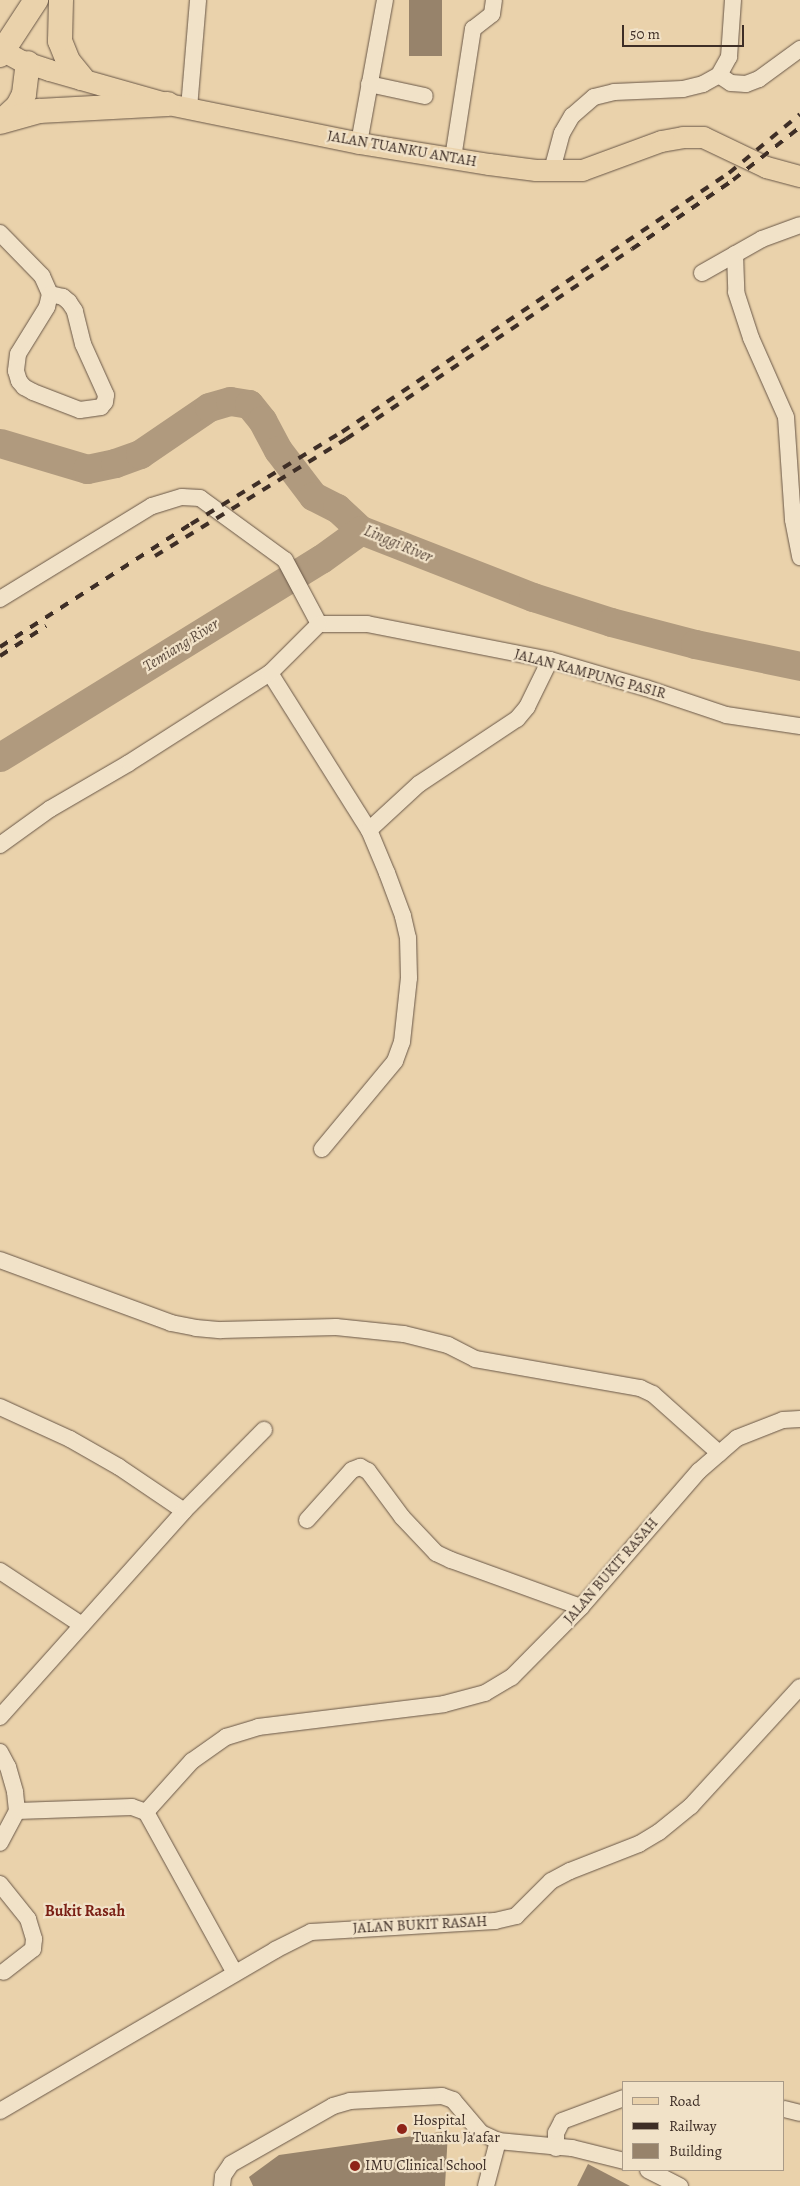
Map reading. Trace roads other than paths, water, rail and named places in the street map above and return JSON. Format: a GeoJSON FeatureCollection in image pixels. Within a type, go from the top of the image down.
{"type":"FeatureCollection","features":[{"type":"Feature","properties":{"kind":"highway","name":"JALAN TUANKU ANTAH"},"geometry":{"type":"LineString","coordinates":[[1,51],[36,0]]}},
{"type":"Feature","properties":{"kind":"highway"},"geometry":{"type":"LineString","coordinates":[[61,0],[60,41],[68,61],[82,78]]}},
{"type":"Feature","properties":{"kind":"highway"},"geometry":{"type":"LineString","coordinates":[[2,121],[18,106],[24,94],[28,63]]}},
{"type":"Feature","properties":{"kind":"highway"},"geometry":{"type":"LineString","coordinates":[[2,121],[39,112],[179,106]]}},
{"type":"Feature","properties":{"kind":"main road","name":"JALAN TUANKU ANTAH"},"geometry":{"type":"LineString","coordinates":[[1,51],[28,63],[179,106],[359,143],[453,158],[552,170],[582,170],[661,141],[683,137],[703,137],[766,167],[800,176]]}},
{"type":"Feature","properties":{"kind":"street"},"geometry":{"type":"LineString","coordinates":[[179,106],[198,0]]}},
{"type":"Feature","properties":{"kind":"street"},"geometry":{"type":"LineString","coordinates":[[359,143],[385,0]]}},
{"type":"Feature","properties":{"kind":"street"},"geometry":{"type":"LineString","coordinates":[[453,158],[470,40],[473,29],[477,24],[492,14],[494,0]]}},
{"type":"Feature","properties":{"kind":"street"},"geometry":{"type":"LineString","coordinates":[[552,170],[562,133],[572,116],[594,97],[614,92],[683,89],[703,84],[719,75],[730,57],[733,0]]}},
{"type":"Feature","properties":{"kind":"street"},"geometry":{"type":"LineString","coordinates":[[719,75],[730,83],[746,84],[760,79],[800,49]]}},
{"type":"Feature","properties":{"kind":"street"},"geometry":{"type":"LineString","coordinates":[[369,84],[425,96]]}},
{"type":"Feature","properties":{"kind":"street"},"geometry":{"type":"LineString","coordinates":[[702,273],[762,239],[800,225]]}},
{"type":"Feature","properties":{"kind":"street"},"geometry":{"type":"LineString","coordinates":[[0,233],[42,276],[50,294],[47,307],[18,354],[16,371],[19,381],[24,387],[33,392],[80,410],[101,407],[105,402],[106,394],[83,344],[75,311],[70,302],[63,296],[50,294]]}},
{"type":"Feature","properties":{"kind":"street"},"geometry":{"type":"LineString","coordinates":[[735,254],[736,292],[751,338],[794,434],[793,520],[800,558]]}},
{"type":"Feature","properties":{"kind":"street"},"geometry":{"type":"LineString","coordinates":[[0,599],[152,506],[182,497],[200,498],[284,560],[319,624],[270,674],[129,763],[50,809],[0,845]]}},
{"type":"Feature","properties":{"kind":"street","name":"JALAN KAMPUNG PASIR"},"geometry":{"type":"LineString","coordinates":[[319,624],[366,624],[550,660],[646,688],[726,715],[800,726]]}},
{"type":"Feature","properties":{"kind":"street"},"geometry":{"type":"LineString","coordinates":[[369,830],[419,784],[517,719],[527,707],[550,660]]}},
{"type":"Feature","properties":{"kind":"street"},"geometry":{"type":"LineString","coordinates":[[270,674],[369,830],[388,873],[403,916],[408,938],[409,978],[402,1042],[395,1061],[322,1149]]}},
{"type":"Feature","properties":{"kind":"street"},"geometry":{"type":"LineString","coordinates":[[0,1260],[172,1323],[196,1328],[221,1330],[328,1327],[404,1334],[448,1345],[475,1359],[640,1388],[654,1394],[719,1453]]}},
{"type":"Feature","properties":{"kind":"street"},"geometry":{"type":"LineString","coordinates":[[0,1407],[70,1440],[119,1467],[184,1511]]}},
{"type":"Feature","properties":{"kind":"street","name":"JALAN BUKIT RASAH"},"geometry":{"type":"LineString","coordinates":[[146,1812],[192,1761],[226,1737],[258,1727],[444,1704],[485,1693],[512,1677],[581,1607],[698,1471],[737,1438],[783,1420],[800,1419]]}},
{"type":"Feature","properties":{"kind":"street"},"geometry":{"type":"LineString","coordinates":[[0,1717],[184,1511],[264,1430]]}},
{"type":"Feature","properties":{"kind":"street"},"geometry":{"type":"LineString","coordinates":[[307,1520],[352,1470],[360,1467],[364,1469],[402,1518],[436,1553],[581,1607]]}},
{"type":"Feature","properties":{"kind":"street"},"geometry":{"type":"LineString","coordinates":[[0,1571],[82,1626]]}},
{"type":"Feature","properties":{"kind":"street","name":"JALAN BUKIT RASAH"},"geometry":{"type":"LineString","coordinates":[[0,2111],[235,1973],[311,1932],[495,1921],[516,1916],[551,1882],[570,1871],[639,1844],[659,1832],[692,1806],[800,1687]]}},
{"type":"Feature","properties":{"kind":"street"},"geometry":{"type":"LineString","coordinates":[[0,1752],[8,1767],[15,1792],[17,1811],[0,1843]]}},
{"type":"Feature","properties":{"kind":"street"},"geometry":{"type":"LineString","coordinates":[[17,1811],[132,1807],[146,1812],[235,1973]]}},
{"type":"Feature","properties":{"kind":"street"},"geometry":{"type":"LineString","coordinates":[[0,1884],[28,1919],[34,1939],[33,1949],[4,1972]]}},
{"type":"Feature","properties":{"kind":"street"},"geometry":{"type":"LineString","coordinates":[[222,2186],[223,2176],[231,2164],[333,2106],[350,2101],[442,2096],[453,2100],[481,2133],[498,2141],[556,2148],[572,2148],[622,2160]]}},
{"type":"Feature","properties":{"kind":"street"},"geometry":{"type":"LineString","coordinates":[[556,2148],[556,2133],[562,2121],[622,2099]]}},
{"type":"Feature","properties":{"kind":"street"},"geometry":{"type":"LineString","coordinates":[[785,2109],[800,2114]]}},
{"type":"Feature","properties":{"kind":"street"},"geometry":{"type":"LineString","coordinates":[[486,2186],[498,2141]]}},
{"type":"Feature","properties":{"kind":"street"},"geometry":{"type":"LineString","coordinates":[[650,2171],[680,2186]]}},
{"type":"Feature","properties":{"kind":"waterway","name":"Linggi River"},"geometry":{"type":"LineString","coordinates":[[0,443],[87,469],[115,463],[140,454],[209,407],[230,401],[249,404],[262,420],[278,450],[313,496],[337,508],[361,530],[533,597],[611,622],[695,644],[800,666]]}},
{"type":"Feature","properties":{"kind":"waterway","name":"Temiang River"},"geometry":{"type":"LineString","coordinates":[[0,757],[321,559],[361,530]]}},
{"type":"Feature","properties":{"kind":"railway"},"geometry":{"type":"LineString","coordinates":[[0,647],[191,524],[342,432],[729,173],[800,114]]}},
{"type":"Feature","properties":{"kind":"railway"},"geometry":{"type":"LineString","coordinates":[[155,556],[346,439],[632,249],[733,180],[800,127]]}},
{"type":"Feature","properties":{"kind":"railway"},"geometry":{"type":"LineString","coordinates":[[0,656],[46,626]]}},
{"type":"Feature","properties":{"kind":"place","name":"Hospital Tuanku Ja'afar"},"geometry":{"type":"Point","coordinates":[402,2129]}},
{"type":"Feature","properties":{"kind":"place","name":"IMU Clinical School"},"geometry":{"type":"Point","coordinates":[355,2166]}},
{"type":"Feature","properties":{"kind":"district","name":"Bukit Rasah"},"geometry":{"type":"Point","coordinates":[85,1911]}}]}
